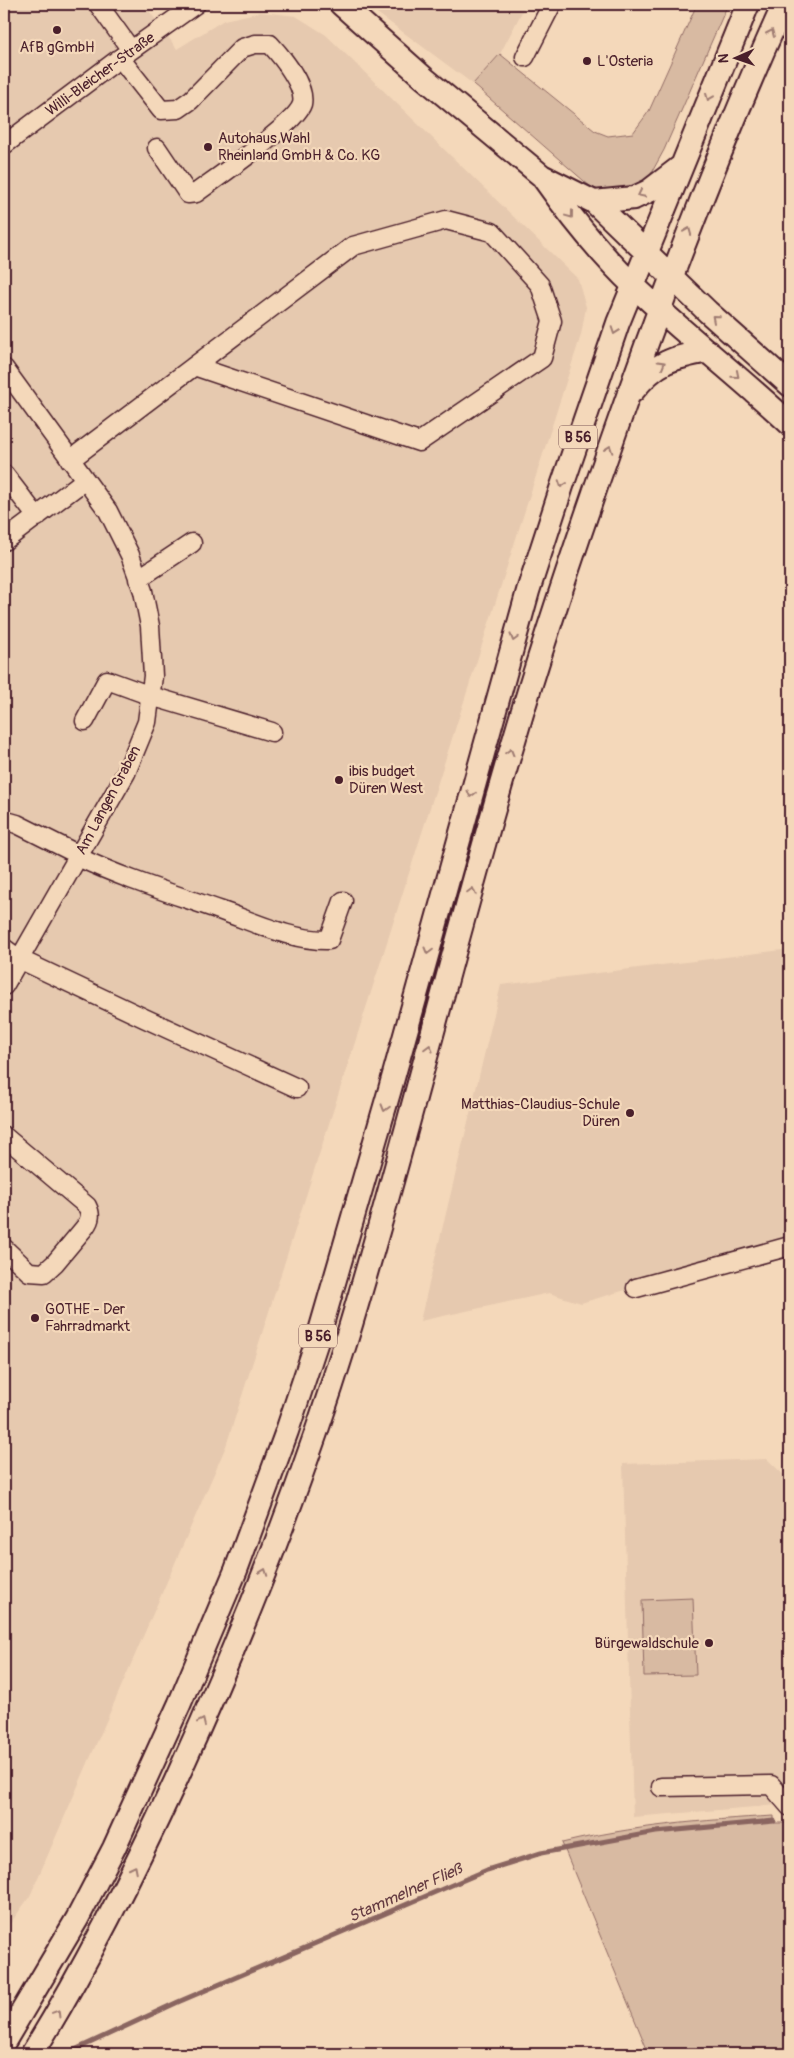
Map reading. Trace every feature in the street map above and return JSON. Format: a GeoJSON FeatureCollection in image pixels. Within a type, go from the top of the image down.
{"type":"FeatureCollection","features":[{"type":"Feature","properties":{"kind":"main road"},"geometry":{"type":"LineString","coordinates":[[341,4],[424,78],[542,176],[594,202],[670,277],[790,386]]}},
{"type":"Feature","properties":{"kind":"main road","name":"B 56"},"geometry":{"type":"LineString","coordinates":[[4,2042],[77,1919],[114,1848],[179,1705],[236,1570],[287,1431],[318,1338],[390,1089],[528,591],[562,486],[632,285],[748,4]]}},
{"type":"Feature","properties":{"kind":"main road","name":"B 56"},"geometry":{"type":"LineString","coordinates":[[32,2054],[58,2012],[108,1921],[138,1860],[207,1712],[260,1584],[344,1346],[514,739],[562,586],[670,277],[724,143],[784,4]]}},
{"type":"Feature","properties":{"kind":"main road"},"geometry":{"type":"LineString","coordinates":[[594,202],[634,198],[649,191],[680,167]]}},
{"type":"Feature","properties":{"kind":"main road"},"geometry":{"type":"LineString","coordinates":[[542,176],[572,218],[632,285],[790,424]]}},
{"type":"Feature","properties":{"kind":"main road"},"geometry":{"type":"LineString","coordinates":[[627,397],[645,375],[660,365],[673,358],[708,351]]}},
{"type":"Feature","properties":{"kind":"street"},"geometry":{"type":"LineString","coordinates":[[98,4],[161,110],[178,110],[191,100],[242,48],[255,44],[270,44],[282,56],[301,90],[302,105],[288,123],[196,193],[188,194],[157,148]]}},
{"type":"Feature","properties":{"kind":"street","name":"Willi-Bleicher-Straße"},"geometry":{"type":"LineString","coordinates":[[4,145],[196,4]]}},
{"type":"Feature","properties":{"kind":"street"},"geometry":{"type":"LineString","coordinates":[[525,57],[552,4]]}},
{"type":"Feature","properties":{"kind":"street"},"geometry":{"type":"LineString","coordinates":[[70,460],[352,246],[446,220],[492,232],[540,284],[552,320],[542,358],[418,442],[194,366]]}},
{"type":"Feature","properties":{"kind":"street","name":"Am Langen Graben"},"geometry":{"type":"LineString","coordinates":[[4,986],[126,773],[147,722],[153,676],[150,626],[130,555],[108,511],[5,374]]}},
{"type":"Feature","properties":{"kind":"street"},"geometry":{"type":"LineString","coordinates":[[4,474],[37,517]]}},
{"type":"Feature","properties":{"kind":"street"},"geometry":{"type":"LineString","coordinates":[[4,541],[85,480]]}},
{"type":"Feature","properties":{"kind":"street"},"geometry":{"type":"LineString","coordinates":[[138,579],[192,543]]}},
{"type":"Feature","properties":{"kind":"street"},"geometry":{"type":"LineString","coordinates":[[85,721],[107,680],[151,696],[272,732]]}},
{"type":"Feature","properties":{"kind":"street"},"geometry":{"type":"LineString","coordinates":[[4,824],[10,822],[17,824],[95,865],[167,892],[288,934],[318,941],[329,940],[343,901]]}},
{"type":"Feature","properties":{"kind":"street"},"geometry":{"type":"LineString","coordinates":[[4,948],[20,959],[297,1088]]}},
{"type":"Feature","properties":{"kind":"street"},"geometry":{"type":"LineString","coordinates":[[4,1136],[87,1206],[91,1214],[90,1221],[86,1227],[55,1264],[44,1272],[29,1272],[4,1248]]}},
{"type":"Feature","properties":{"kind":"street"},"geometry":{"type":"LineString","coordinates":[[636,1288],[790,1246]]}},
{"type":"Feature","properties":{"kind":"street"},"geometry":{"type":"LineString","coordinates":[[661,1787],[771,1785],[790,1808]]}},
{"type":"Feature","properties":{"kind":"shaded area"},"geometry":{"type":"Polygon","coordinates":[[[4,4],[144,4],[177,49],[224,20],[261,12],[296,16],[326,35],[578,279],[586,307],[581,335],[226,1446],[30,1896],[4,1932],[4,4]]]}},
{"type":"Feature","properties":{"kind":"shaded area"},"geometry":{"type":"Polygon","coordinates":[[[365,4],[526,4],[500,54],[473,84],[365,4]]]}},
{"type":"Feature","properties":{"kind":"shaded area"},"geometry":{"type":"Polygon","coordinates":[[[697,4],[728,4],[664,150],[647,181],[633,188],[603,191],[592,188],[473,84],[500,54],[595,131],[608,136],[633,133],[649,111],[697,4]]]}},
{"type":"Feature","properties":{"kind":"shaded area","name":"Matthias-Claudius-Schule Düren"},"geometry":{"type":"Polygon","coordinates":[[[790,949],[790,1242],[581,1303],[549,1293],[420,1321],[501,985],[790,949]]]}},
{"type":"Feature","properties":{"kind":"shaded area","name":"Bürgewaldschule"},"geometry":{"type":"Polygon","coordinates":[[[767,1459],[790,1481],[790,1804],[633,1817],[623,1464],[767,1459]]]}},
{"type":"Feature","properties":{"kind":"shaded area"},"geometry":{"type":"Polygon","coordinates":[[[693,1598],[696,1675],[644,1676],[642,1600],[693,1598]]]}},
{"type":"Feature","properties":{"kind":"shaded area"},"geometry":{"type":"Polygon","coordinates":[[[774,1816],[774,1823],[790,1823],[790,2054],[649,2054],[562,1843],[614,1832],[667,1825],[774,1816]]]}},
{"type":"Feature","properties":{"kind":"waterway","name":"Stammelner Fließ"},"geometry":{"type":"LineString","coordinates":[[66,2054],[178,2002],[487,1870],[541,1853],[656,1832],[774,1821]]}},
{"type":"Feature","properties":{"kind":"place","name":"AfB gGmbH"},"geometry":{"type":"Point","coordinates":[57,30]}},
{"type":"Feature","properties":{"kind":"place","name":"L'Osteria"},"geometry":{"type":"Point","coordinates":[587,61]}},
{"type":"Feature","properties":{"kind":"place","name":"Autohaus Wahl Rheinland GmbH & Co. KG"},"geometry":{"type":"Point","coordinates":[208,147]}},
{"type":"Feature","properties":{"kind":"place","name":"ibis budget Düren West"},"geometry":{"type":"Point","coordinates":[339,780]}},
{"type":"Feature","properties":{"kind":"place","name":"Matthias-Claudius-Schule Düren"},"geometry":{"type":"Point","coordinates":[630,1113]}},
{"type":"Feature","properties":{"kind":"place","name":"GOTHE - Der Fahrradmarkt"},"geometry":{"type":"Point","coordinates":[35,1318]}},
{"type":"Feature","properties":{"kind":"place","name":"Bürgewaldschule"},"geometry":{"type":"Point","coordinates":[709,1643]}}]}
